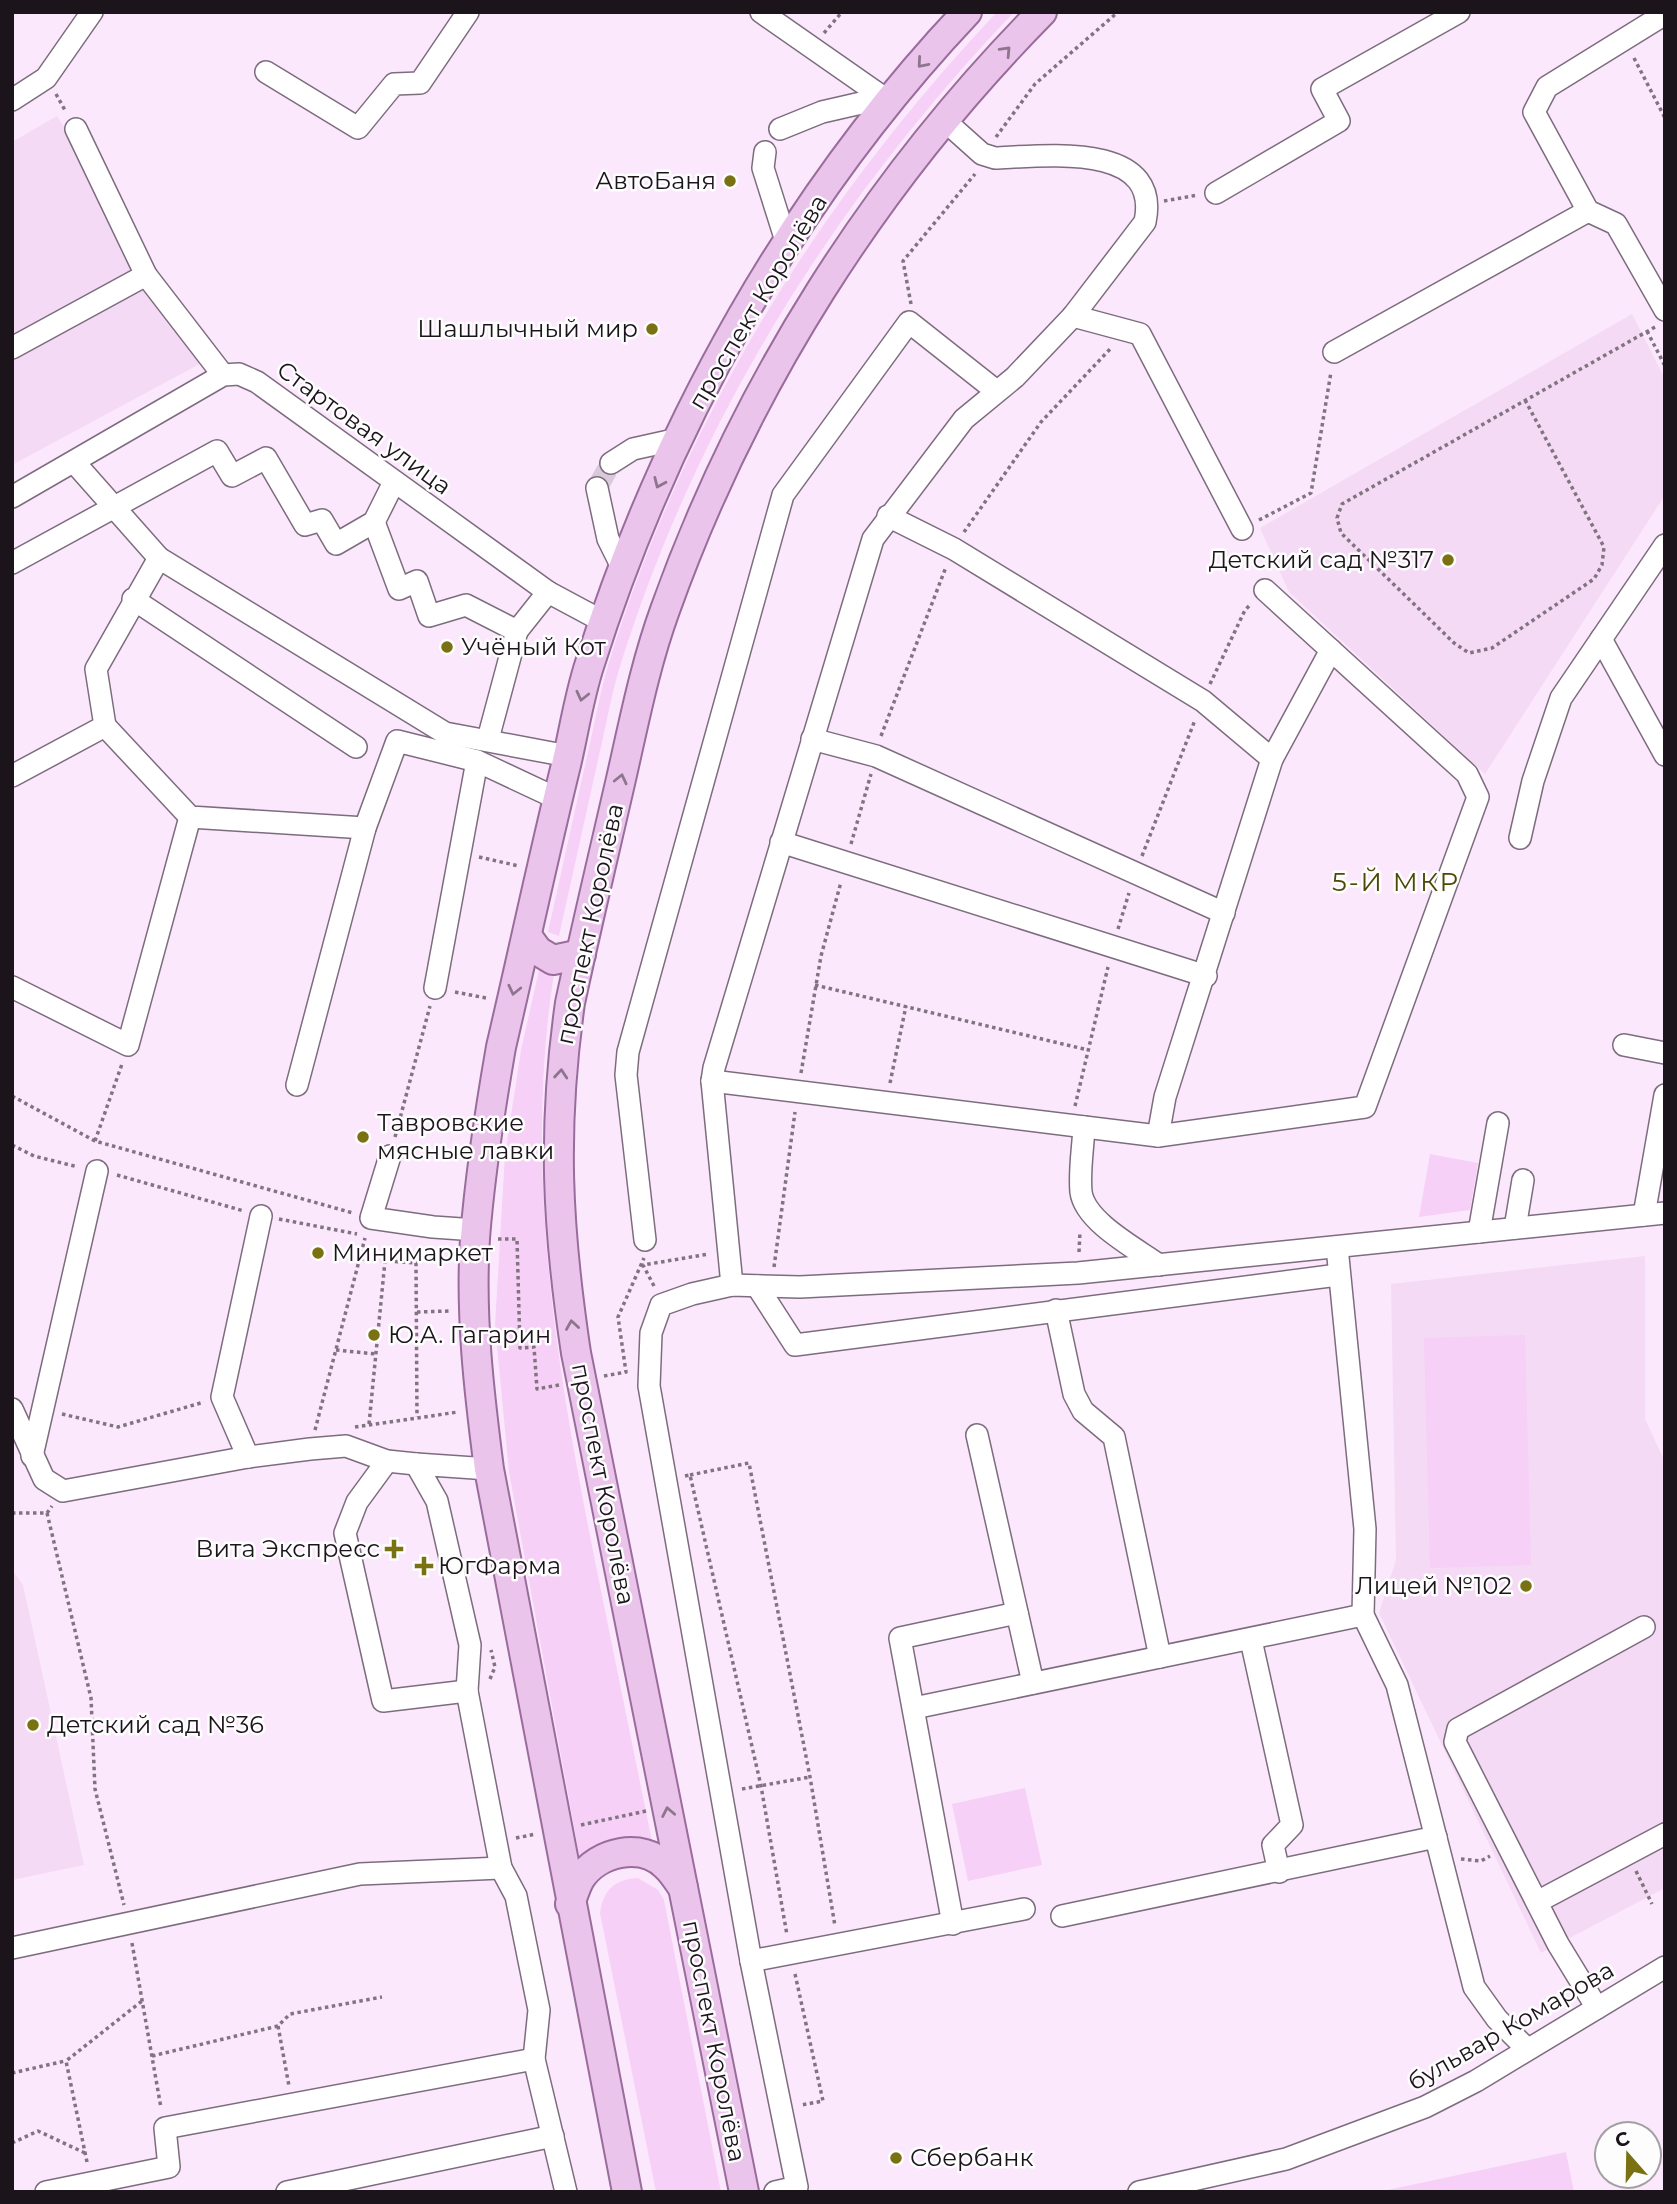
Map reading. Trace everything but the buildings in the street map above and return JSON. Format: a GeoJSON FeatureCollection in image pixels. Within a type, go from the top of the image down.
{"type":"FeatureCollection","features":[{"type":"Feature","properties":{"kind":"main road","name":"проспект Королёва"},"geometry":{"type":"LineString","coordinates":[[627,2192],[489,1469],[480,1399],[475,1325],[476,1230],[491,1102],[589,667],[623,569],[678,439],[737,326],[787,244],[886,100],[967,12]]}},
{"type":"Feature","properties":{"kind":"main road","name":"проспект Королёва"},"geometry":{"type":"LineString","coordinates":[[744,2192],[576,1353],[558,1204],[559,1103],[570,1003],[642,685],[664,612],[695,532],[750,413],[814,301],[859,232],[944,120],[1042,12]]}},
{"type":"Feature","properties":{"kind":"main road"},"geometry":{"type":"LineString","coordinates":[[527,936],[538,951],[553,960],[581,954]]}},
{"type":"Feature","properties":{"kind":"main road"},"geometry":{"type":"LineString","coordinates":[[570,1904],[580,1879],[597,1862],[621,1852],[646,1854],[666,1865],[683,1888]]}},
{"type":"Feature","properties":{"kind":"street"},"geometry":{"type":"LineString","coordinates":[[12,100],[46,78],[92,12]]}},
{"type":"Feature","properties":{"kind":"street"},"geometry":{"type":"LineString","coordinates":[[266,72],[358,128],[394,84],[420,83],[468,12]]}},
{"type":"Feature","properties":{"kind":"street"},"geometry":{"type":"LineString","coordinates":[[761,12],[886,100]]}},
{"type":"Feature","properties":{"kind":"street"},"geometry":{"type":"LineString","coordinates":[[1216,192],[1339,121],[1322,89],[1459,12]]}},
{"type":"Feature","properties":{"kind":"street"},"geometry":{"type":"LineString","coordinates":[[1665,15],[1547,87],[1534,112],[1588,211],[1616,224],[1665,310]]}},
{"type":"Feature","properties":{"kind":"street"},"geometry":{"type":"LineString","coordinates":[[780,129],[822,112],[886,100]]}},
{"type":"Feature","properties":{"kind":"street"},"geometry":{"type":"LineString","coordinates":[[732,1285],[712,1082],[873,539],[964,419],[995,390],[1014,377],[1073,316],[1144,222],[1149,203],[1138,180],[1118,166],[1086,156],[995,158],[982,154],[944,120]]}},
{"type":"Feature","properties":{"kind":"street"},"geometry":{"type":"LineString","coordinates":[[12,497],[223,375],[146,275],[76,128]]}},
{"type":"Feature","properties":{"kind":"street"},"geometry":{"type":"LineString","coordinates":[[765,152],[763,168],[787,244]]}},
{"type":"Feature","properties":{"kind":"street"},"geometry":{"type":"LineString","coordinates":[[1334,352],[1588,211]]}},
{"type":"Feature","properties":{"kind":"street"},"geometry":{"type":"LineString","coordinates":[[12,348],[146,275]]}},
{"type":"Feature","properties":{"kind":"street"},"geometry":{"type":"LineString","coordinates":[[1073,316],[1140,334],[1242,528]]}},
{"type":"Feature","properties":{"kind":"street"},"geometry":{"type":"LineString","coordinates":[[645,1240],[626,1075],[628,1052],[783,495],[909,322],[995,390]]}},
{"type":"Feature","properties":{"kind":"street","name":"Стартовая улица"},"geometry":{"type":"LineString","coordinates":[[223,375],[239,374],[257,382],[548,592],[604,622]]}},
{"type":"Feature","properties":{"kind":"street"},"geometry":{"type":"LineString","coordinates":[[611,463],[634,449],[678,439]]}},
{"type":"Feature","properties":{"kind":"street"},"geometry":{"type":"LineString","coordinates":[[12,563],[217,451],[232,475],[266,458],[305,525],[322,520],[336,544],[373,522],[394,482]]}},
{"type":"Feature","properties":{"kind":"street"},"geometry":{"type":"LineString","coordinates":[[74,462],[159,558],[445,733],[568,756]]}},
{"type":"Feature","properties":{"kind":"street"},"geometry":{"type":"LineString","coordinates":[[597,488],[608,539],[623,569]]}},
{"type":"Feature","properties":{"kind":"street"},"geometry":{"type":"LineString","coordinates":[[888,516],[954,549],[1203,701],[1272,759]]}},
{"type":"Feature","properties":{"kind":"street"},"geometry":{"type":"LineString","coordinates":[[373,522],[399,589],[417,581],[429,615],[466,605],[517,631]]}},
{"type":"Feature","properties":{"kind":"street"},"geometry":{"type":"LineString","coordinates":[[1520,838],[1532,781],[1561,698],[1665,545]]}},
{"type":"Feature","properties":{"kind":"street"},"geometry":{"type":"LineString","coordinates":[[159,558],[133,599],[96,669],[105,726],[190,817],[365,828]]}},
{"type":"Feature","properties":{"kind":"street"},"geometry":{"type":"LineString","coordinates":[[712,1082],[1158,1136],[1365,1107],[1478,797],[1467,774],[1265,590]]}},
{"type":"Feature","properties":{"kind":"street"},"geometry":{"type":"LineString","coordinates":[[488,739],[517,631],[548,592]]}},
{"type":"Feature","properties":{"kind":"street"},"geometry":{"type":"LineString","coordinates":[[133,599],[356,747]]}},
{"type":"Feature","properties":{"kind":"street"},"geometry":{"type":"LineString","coordinates":[[1601,639],[1665,755]]}},
{"type":"Feature","properties":{"kind":"street"},"geometry":{"type":"LineString","coordinates":[[1158,1136],[1166,1097],[1272,759],[1331,650]]}},
{"type":"Feature","properties":{"kind":"street"},"geometry":{"type":"LineString","coordinates":[[12,776],[105,726]]}},
{"type":"Feature","properties":{"kind":"street"},"geometry":{"type":"LineString","coordinates":[[812,739],[876,757],[1224,913]]}},
{"type":"Feature","properties":{"kind":"street"},"geometry":{"type":"LineString","coordinates":[[297,1085],[365,828],[397,741],[477,761],[558,799]]}},
{"type":"Feature","properties":{"kind":"street"},"geometry":{"type":"LineString","coordinates":[[435,988],[477,761]]}},
{"type":"Feature","properties":{"kind":"street"},"geometry":{"type":"LineString","coordinates":[[12,987],[128,1045],[190,817]]}},
{"type":"Feature","properties":{"kind":"street"},"geometry":{"type":"LineString","coordinates":[[781,842],[1206,976]]}},
{"type":"Feature","properties":{"kind":"street"},"geometry":{"type":"LineString","coordinates":[[1624,1045],[1665,1052]]}},
{"type":"Feature","properties":{"kind":"street"},"geometry":{"type":"LineString","coordinates":[[775,2192],[797,2187],[751,1961],[649,1386],[651,1333],[661,1305],[692,1293],[732,1285],[800,1287],[1078,1273],[1654,1214],[1665,1095]]}},
{"type":"Feature","properties":{"kind":"street"},"geometry":{"type":"LineString","coordinates":[[1479,1232],[1498,1123]]}},
{"type":"Feature","properties":{"kind":"street"},"geometry":{"type":"LineString","coordinates":[[1077,1126],[1081,1194],[1091,1213],[1107,1228],[1159,1265]]}},
{"type":"Feature","properties":{"kind":"street"},"geometry":{"type":"LineString","coordinates":[[390,1156],[371,1218],[476,1230]]}},
{"type":"Feature","properties":{"kind":"street"},"geometry":{"type":"LineString","coordinates":[[32,1456],[97,1171]]}},
{"type":"Feature","properties":{"kind":"street"},"geometry":{"type":"LineString","coordinates":[[1515,1228],[1523,1180]]}},
{"type":"Feature","properties":{"kind":"street"},"geometry":{"type":"LineString","coordinates":[[248,1457],[222,1397],[261,1216]]}},
{"type":"Feature","properties":{"kind":"street"},"geometry":{"type":"LineString","coordinates":[[1337,1247],[1364,1529],[1363,1615],[1397,1685],[1475,1987],[1497,2019],[1527,2049]]}},
{"type":"Feature","properties":{"kind":"street"},"geometry":{"type":"LineString","coordinates":[[757,1286],[795,1345],[1338,1275]]}},
{"type":"Feature","properties":{"kind":"street"},"geometry":{"type":"LineString","coordinates":[[1056,1310],[1074,1394],[1083,1411],[1114,1437],[1160,1657]]}},
{"type":"Feature","properties":{"kind":"street"},"geometry":{"type":"LineString","coordinates":[[12,1409],[44,1479],[63,1491],[248,1457],[312,1441],[346,1446],[387,1461],[489,1469]]}},
{"type":"Feature","properties":{"kind":"street"},"geometry":{"type":"LineString","coordinates":[[977,1435],[1033,1683]]}},
{"type":"Feature","properties":{"kind":"street"},"geometry":{"type":"LineString","coordinates":[[387,1461],[357,1502],[345,1533],[383,1701],[476,1690]]}},
{"type":"Feature","properties":{"kind":"street"},"geometry":{"type":"LineString","coordinates":[[416,1464],[437,1501],[470,1646],[501,1868],[516,1896],[539,2010],[534,2059],[566,2192]]}},
{"type":"Feature","properties":{"kind":"street"},"geometry":{"type":"LineString","coordinates":[[953,1924],[900,1638],[1017,1613]]}},
{"type":"Feature","properties":{"kind":"street"},"geometry":{"type":"LineString","coordinates":[[914,1708],[1363,1615]]}},
{"type":"Feature","properties":{"kind":"street"},"geometry":{"type":"LineString","coordinates":[[1597,2008],[1537,1902],[1455,1742],[1458,1729],[1644,1627]]}},
{"type":"Feature","properties":{"kind":"street"},"geometry":{"type":"LineString","coordinates":[[1251,1640],[1292,1825],[1273,1845],[1279,1872]]}},
{"type":"Feature","properties":{"kind":"street"},"geometry":{"type":"LineString","coordinates":[[1537,1902],[1665,1834]]}},
{"type":"Feature","properties":{"kind":"street"},"geometry":{"type":"LineString","coordinates":[[1062,1916],[1279,1872],[1438,1847]]}},
{"type":"Feature","properties":{"kind":"street"},"geometry":{"type":"LineString","coordinates":[[12,1948],[360,1874],[501,1868]]}},
{"type":"Feature","properties":{"kind":"street"},"geometry":{"type":"LineString","coordinates":[[751,1961],[1024,1909]]}},
{"type":"Feature","properties":{"kind":"street","name":"бульвар Комарова"},"geometry":{"type":"LineString","coordinates":[[1139,2192],[1286,2159],[1425,2107],[1665,1967]]}},
{"type":"Feature","properties":{"kind":"street"},"geometry":{"type":"LineString","coordinates":[[46,2192],[169,2166],[165,2127],[534,2059]]}},
{"type":"Feature","properties":{"kind":"street"},"geometry":{"type":"LineString","coordinates":[[287,2192],[552,2136]]}},
{"type":"Feature","properties":{"kind":"path"},"geometry":{"type":"LineString","coordinates":[[1625,40],[1665,118]]}},
{"type":"Feature","properties":{"kind":"path"},"geometry":{"type":"LineString","coordinates":[[46,78],[76,128]]}},
{"type":"Feature","properties":{"kind":"path"},"geometry":{"type":"LineString","coordinates":[[1149,203],[1216,192]]}},
{"type":"Feature","properties":{"kind":"path"},"geometry":{"type":"LineString","coordinates":[[1525,400],[1605,547],[1602,565],[1594,579],[1534,622],[1492,648],[1469,653],[1454,643],[1341,534],[1336,518],[1342,504],[1525,400],[1665,321]]}},
{"type":"Feature","properties":{"kind":"path"},"geometry":{"type":"LineString","coordinates":[[1647,331],[1665,366]]}},
{"type":"Feature","properties":{"kind":"path"},"geometry":{"type":"LineString","coordinates":[[1242,528],[1311,493],[1334,352]]}},
{"type":"Feature","properties":{"kind":"path"},"geometry":{"type":"LineString","coordinates":[[1077,1126],[1088,1050],[1112,947],[1136,872],[1203,701],[1245,610],[1265,590]]}},
{"type":"Feature","properties":{"kind":"path"},"geometry":{"type":"LineString","coordinates":[[460,853],[520,866]]}},
{"type":"Feature","properties":{"kind":"path"},"geometry":{"type":"LineString","coordinates":[[815,985],[1088,1050]]}},
{"type":"Feature","properties":{"kind":"path"},"geometry":{"type":"LineString","coordinates":[[390,1156],[435,988],[486,998]]}},
{"type":"Feature","properties":{"kind":"path"},"geometry":{"type":"LineString","coordinates":[[886,1103],[906,1006]]}},
{"type":"Feature","properties":{"kind":"path"},"geometry":{"type":"LineString","coordinates":[[95,1141],[128,1045]]}},
{"type":"Feature","properties":{"kind":"path"},"geometry":{"type":"LineString","coordinates":[[12,1096],[95,1141],[371,1218]]}},
{"type":"Feature","properties":{"kind":"path"},"geometry":{"type":"LineString","coordinates":[[12,1145],[34,1156],[261,1216],[366,1236],[312,1441]]}},
{"type":"Feature","properties":{"kind":"path"},"geometry":{"type":"LineString","coordinates":[[643,1265],[728,1251]]}},
{"type":"Feature","properties":{"kind":"path"},"geometry":{"type":"LineString","coordinates":[[360,1259],[416,1264],[417,1417]]}},
{"type":"Feature","properties":{"kind":"path"},"geometry":{"type":"LineString","coordinates":[[369,1424],[385,1261]]}},
{"type":"Feature","properties":{"kind":"path"},"geometry":{"type":"LineString","coordinates":[[417,1312],[455,1310]]}},
{"type":"Feature","properties":{"kind":"path"},"geometry":{"type":"LineString","coordinates":[[336,1350],[376,1354]]}},
{"type":"Feature","properties":{"kind":"path"},"geometry":{"type":"LineString","coordinates":[[41,1410],[118,1427],[222,1397]]}},
{"type":"Feature","properties":{"kind":"path"},"geometry":{"type":"LineString","coordinates":[[342,1429],[460,1411]]}},
{"type":"Feature","properties":{"kind":"path"},"geometry":{"type":"LineString","coordinates":[[312,1441],[328,1431]]}},
{"type":"Feature","properties":{"kind":"path"},"geometry":{"type":"LineString","coordinates":[[666,1481],[749,1463],[810,1777],[838,1945]]}},
{"type":"Feature","properties":{"kind":"path"},"geometry":{"type":"LineString","coordinates":[[690,1475],[761,1786],[790,1954],[823,2101]]}},
{"type":"Feature","properties":{"kind":"path"},"geometry":{"type":"LineString","coordinates":[[63,1491],[47,1513],[90,1698],[95,1789],[128,1924],[165,2127]]}},
{"type":"Feature","properties":{"kind":"path"},"geometry":{"type":"LineString","coordinates":[[12,1513],[47,1513]]}},
{"type":"Feature","properties":{"kind":"path"},"geometry":{"type":"LineString","coordinates":[[476,1690],[495,1667],[489,1639]]}},
{"type":"Feature","properties":{"kind":"path"},"geometry":{"type":"LineString","coordinates":[[761,1786],[810,1777]]}},
{"type":"Feature","properties":{"kind":"path"},"geometry":{"type":"LineString","coordinates":[[517,1837],[520,1851]]}},
{"type":"Feature","properties":{"kind":"path"},"geometry":{"type":"LineString","coordinates":[[1438,1847],[1481,1861],[1509,1847]]}},
{"type":"Feature","properties":{"kind":"path"},"geometry":{"type":"LineString","coordinates":[[1627,1854],[1652,1904]]}},
{"type":"Feature","properties":{"kind":"path"},"geometry":{"type":"LineString","coordinates":[[152,2056],[278,2026],[290,2014],[382,1997]]}},
{"type":"Feature","properties":{"kind":"path"},"geometry":{"type":"LineString","coordinates":[[12,2073],[66,2060],[142,2001]]}},
{"type":"Feature","properties":{"kind":"path"},"geometry":{"type":"LineString","coordinates":[[278,2026],[292,2104]]}},
{"type":"Feature","properties":{"kind":"path"},"geometry":{"type":"LineString","coordinates":[[66,2060],[91,2182]]}},
{"type":"Feature","properties":{"kind":"path"},"geometry":{"type":"LineString","coordinates":[[12,2143],[38,2131],[85,2153]]}},
{"type":"Feature","properties":{"kind":"shaded area"},"geometry":{"type":"Polygon","coordinates":[[[997,12],[1014,12],[948,84],[887,160],[830,238],[777,319],[730,403],[687,490],[650,580],[618,673],[559,936],[548,932],[607,669],[638,577],[675,488],[717,401],[764,318],[816,237],[872,159],[932,84],[997,12]]]}},
{"type":"Feature","properties":{"kind":"shaded area"},"geometry":{"type":"Polygon","coordinates":[[[57,116],[205,361],[12,465],[12,142],[57,116]]]}},
{"type":"Feature","properties":{"kind":"shaded area","name":"Детский сад №317"},"geometry":{"type":"Polygon","coordinates":[[[1632,314],[1665,379],[1665,495],[1485,774],[1289,592],[1260,528],[1632,314]]]}},
{"type":"Feature","properties":{"kind":"shaded area"},"geometry":{"type":"Polygon","coordinates":[[[540,966],[554,973],[545,1048],[542,1122],[543,1197],[557,1345],[582,1493],[653,1846],[624,1840],[607,1844],[580,1859],[509,1472],[495,1325],[505,1155],[521,1050],[540,966]]]}},
{"type":"Feature","properties":{"kind":"shaded area"},"geometry":{"type":"Polygon","coordinates":[[[1430,1154],[1478,1163],[1470,1210],[1419,1217],[1430,1154]]]}},
{"type":"Feature","properties":{"kind":"shaded area","name":"Лицей №102"},"geometry":{"type":"Polygon","coordinates":[[[1645,1256],[1645,1419],[1665,1462],[1665,1888],[1541,1953],[1379,1613],[1396,1560],[1391,1284],[1645,1256]]]}},
{"type":"Feature","properties":{"kind":"shaded area"},"geometry":{"type":"Polygon","coordinates":[[[1525,1335],[1531,1565],[1430,1568],[1424,1338],[1525,1335]]]}},
{"type":"Feature","properties":{"kind":"shaded area","name":"Детский сад №36"},"geometry":{"type":"Polygon","coordinates":[[[12,1570],[23,1585],[84,1865],[12,1880],[12,1570]]]}},
{"type":"Feature","properties":{"kind":"shaded area"},"geometry":{"type":"Polygon","coordinates":[[[1025,1788],[1042,1865],[968,1881],[952,1804],[1025,1788]]]}},
{"type":"Feature","properties":{"kind":"shaded area"},"geometry":{"type":"Polygon","coordinates":[[[638,1878],[658,1890],[664,1900],[721,2192],[656,2192],[600,1913],[604,1898],[612,1887],[617,1883],[638,1878]]]}},
{"type":"Feature","properties":{"kind":"shaded area"},"geometry":{"type":"Polygon","coordinates":[[[1566,2152],[1574,2192],[1378,2192],[1566,2152]]]}},
{"type":"Feature","properties":{"kind":"tunnel"},"geometry":{"type":"LineString","coordinates":[[597,488],[611,463]]}},
{"type":"Feature","properties":{"kind":"place","name":"АвтоБаня"},"geometry":{"type":"Point","coordinates":[730,181]}},
{"type":"Feature","properties":{"kind":"place","name":"Шашлычный мир"},"geometry":{"type":"Point","coordinates":[652,329]}},
{"type":"Feature","properties":{"kind":"place","name":"Детский сад №317"},"geometry":{"type":"Point","coordinates":[1448,560]}},
{"type":"Feature","properties":{"kind":"place","name":"Учёный Кот"},"geometry":{"type":"Point","coordinates":[447,647]}},
{"type":"Feature","properties":{"kind":"place","name":"Тавровские мясные лавки"},"geometry":{"type":"Point","coordinates":[363,1137]}},
{"type":"Feature","properties":{"kind":"place","name":"Минимаркет"},"geometry":{"type":"Point","coordinates":[318,1253]}},
{"type":"Feature","properties":{"kind":"place","name":"Ю.А. Гагарин"},"geometry":{"type":"Point","coordinates":[374,1335]}},
{"type":"Feature","properties":{"kind":"place","name":"Вита Экспресс"},"geometry":{"type":"Point","coordinates":[394,1549]}},
{"type":"Feature","properties":{"kind":"place","name":"ЮгФарма"},"geometry":{"type":"Point","coordinates":[424,1566]}},
{"type":"Feature","properties":{"kind":"place","name":"Лицей №102"},"geometry":{"type":"Point","coordinates":[1526,1586]}},
{"type":"Feature","properties":{"kind":"place","name":"Детский сад №36"},"geometry":{"type":"Point","coordinates":[33,1725]}},
{"type":"Feature","properties":{"kind":"place","name":"Сбербанк"},"geometry":{"type":"Point","coordinates":[896,2158]}},
{"type":"Feature","properties":{"kind":"district","name":"5-Й МКР"},"geometry":{"type":"Point","coordinates":[1396,882]}}]}
